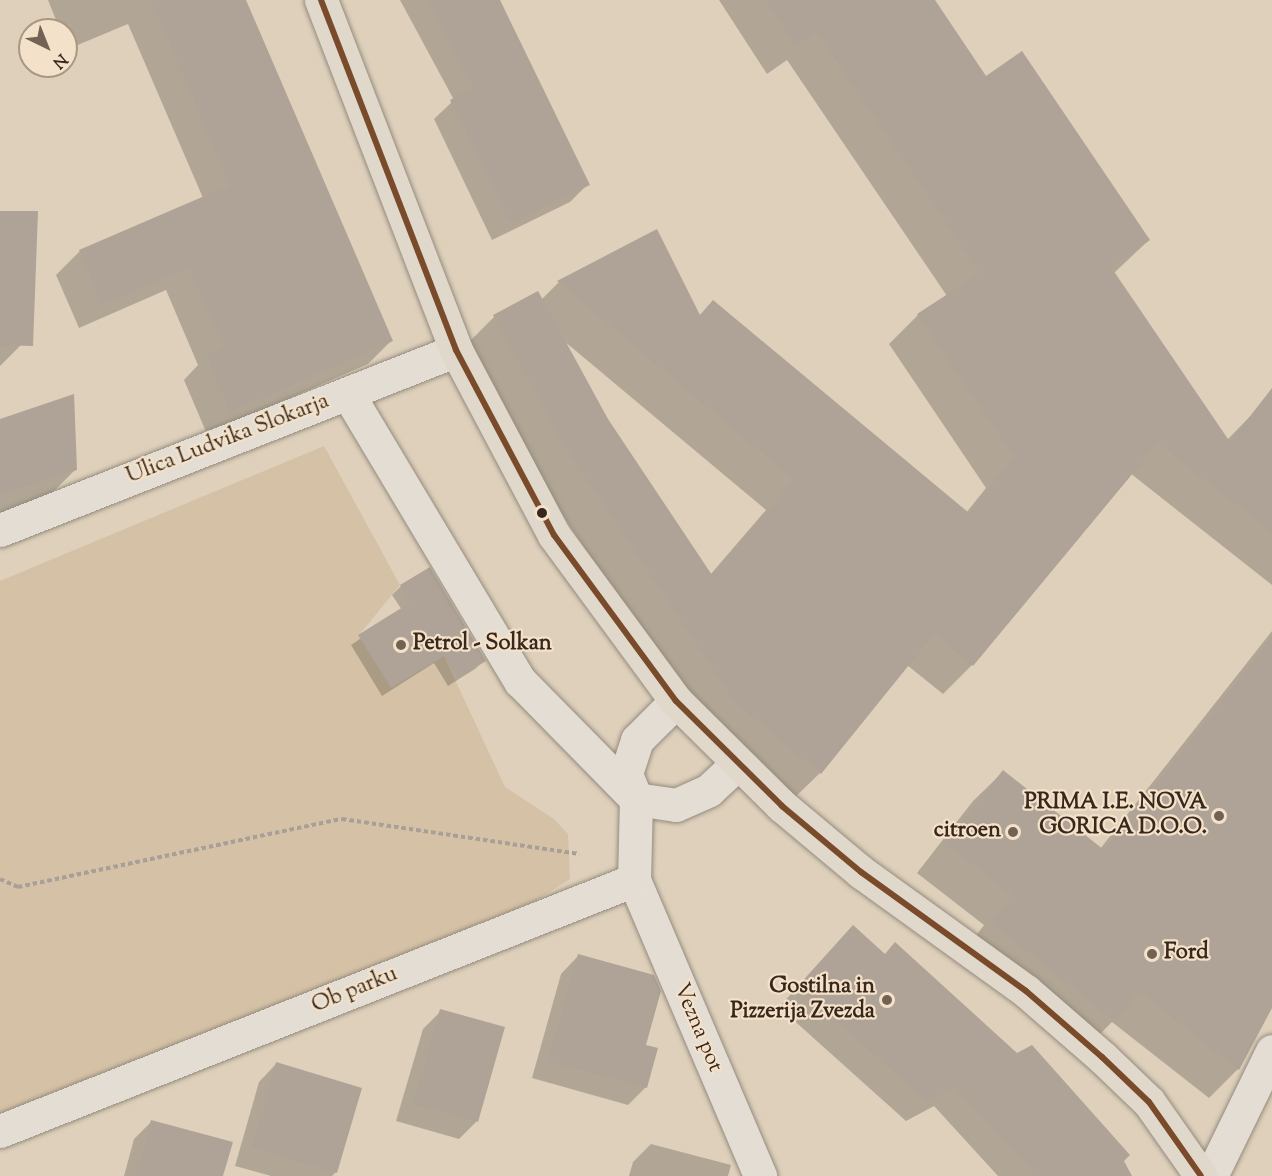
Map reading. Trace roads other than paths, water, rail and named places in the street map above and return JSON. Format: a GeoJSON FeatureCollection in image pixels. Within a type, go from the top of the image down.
{"type":"FeatureCollection","features":[{"type":"Feature","properties":{"kind":"main road"},"geometry":{"type":"LineString","coordinates":[[321,0],[456,350],[554,535],[676,701],[736,764],[861,872],[1017,984],[1102,1057],[1149,1102],[1201,1176]]}},
{"type":"Feature","properties":{"kind":"street","name":"Ulica Ludvika Slokarja"},"geometry":{"type":"LineString","coordinates":[[0,530],[456,350]]}},
{"type":"Feature","properties":{"kind":"street"},"geometry":{"type":"LineString","coordinates":[[348,394],[520,681],[636,799],[676,805],[709,790],[736,764]]}},
{"type":"Feature","properties":{"kind":"street"},"geometry":{"type":"LineString","coordinates":[[634,871],[636,799],[626,774],[637,740],[676,701]]}},
{"type":"Feature","properties":{"kind":"street","name":"Ob parku"},"geometry":{"type":"LineString","coordinates":[[0,1131],[634,871]]}},
{"type":"Feature","properties":{"kind":"street","name":"Vezna pot"},"geometry":{"type":"LineString","coordinates":[[634,871],[760,1176]]}},
{"type":"Feature","properties":{"kind":"street"},"geometry":{"type":"LineString","coordinates":[[1210,1176],[1272,1051]]}},
{"type":"Feature","properties":{"kind":"place","name":"Petrol - Solkan"},"geometry":{"type":"Point","coordinates":[401,645]}},
{"type":"Feature","properties":{"kind":"place","name":"PRIMA I.E. NOVA GORICA D.O.O."},"geometry":{"type":"Point","coordinates":[1219,816]}},
{"type":"Feature","properties":{"kind":"place","name":"citroen"},"geometry":{"type":"Point","coordinates":[1013,832]}},
{"type":"Feature","properties":{"kind":"place","name":"Ford"},"geometry":{"type":"Point","coordinates":[1152,954]}},
{"type":"Feature","properties":{"kind":"place","name":"Gostilna in Pizzerija Zvezda"},"geometry":{"type":"Point","coordinates":[887,1000]}}]}
